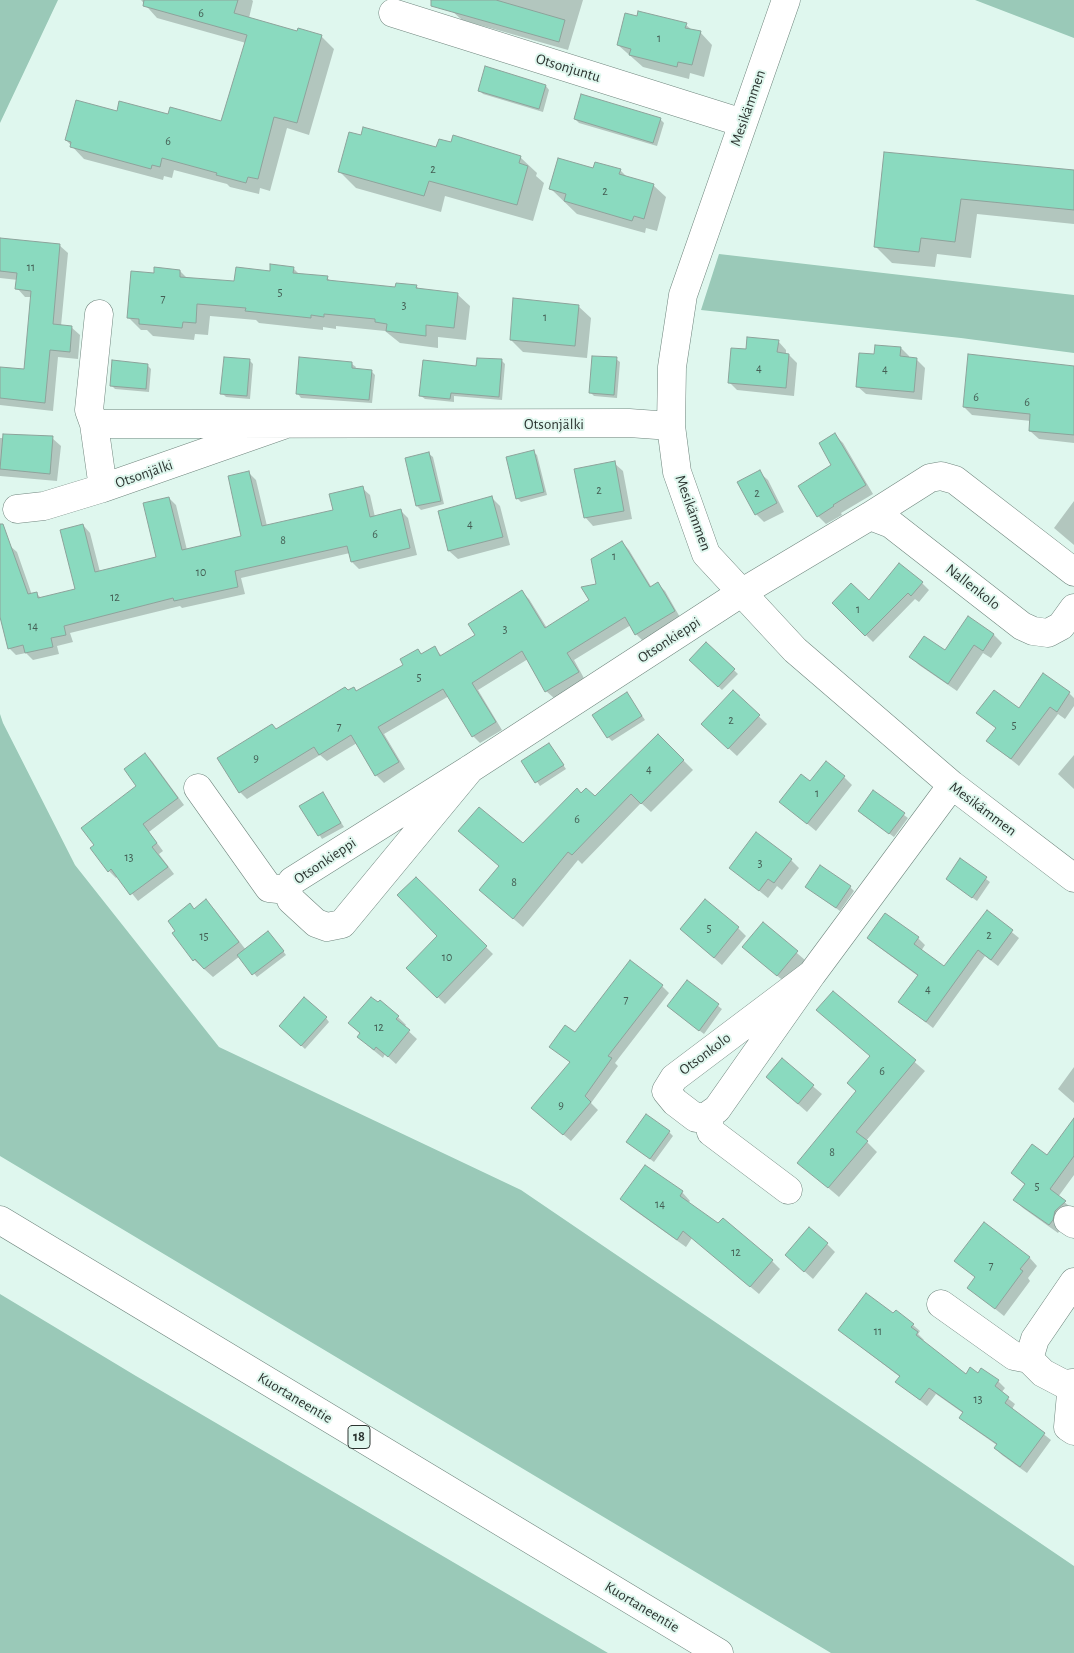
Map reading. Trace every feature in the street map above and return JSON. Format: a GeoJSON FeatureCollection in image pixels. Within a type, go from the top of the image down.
{"type":"FeatureCollection","features":[{"type":"Feature","properties":{"kind":"main road","name":"Mesikämmen"},"geometry":{"type":"LineString","coordinates":[[786,0],[683,295],[672,367],[672,426],[677,472],[706,554],[795,650],[952,785],[1074,878]]}},
{"type":"Feature","properties":{"kind":"main road","name":"Otsonjuntu"},"geometry":{"type":"LineString","coordinates":[[393,13],[743,123]]}},
{"type":"Feature","properties":{"kind":"main road"},"geometry":{"type":"LineString","coordinates":[[94,424],[88,410],[99,314]]}},
{"type":"Feature","properties":{"kind":"main road","name":"Otsonjälki"},"geometry":{"type":"LineString","coordinates":[[286,424],[103,488],[94,424],[286,424],[628,424],[672,426]]}},
{"type":"Feature","properties":{"kind":"main road"},"geometry":{"type":"LineString","coordinates":[[741,593],[930,478],[941,476],[954,480],[1074,572]]}},
{"type":"Feature","properties":{"kind":"main road"},"geometry":{"type":"LineString","coordinates":[[17,509],[44,506],[103,488]]}},
{"type":"Feature","properties":{"kind":"main road","name":"Nallenkolo"},"geometry":{"type":"LineString","coordinates":[[870,516],[891,524],[1022,626],[1033,631],[1048,632],[1061,626],[1074,608]]}},
{"type":"Feature","properties":{"kind":"main road","name":"Otsonkieppi"},"geometry":{"type":"LineString","coordinates":[[470,769],[342,924],[327,927],[316,923],[291,900],[287,890],[292,881],[470,769],[741,593]]}},
{"type":"Feature","properties":{"kind":"main road","name":"Otsonkolo"},"geometry":{"type":"LineString","coordinates":[[812,974],[674,1078],[666,1091],[675,1102],[696,1118],[707,1116],[717,1108],[812,974],[952,785]]}},
{"type":"Feature","properties":{"kind":"main road"},"geometry":{"type":"LineString","coordinates":[[198,788],[269,888],[287,890]]}},
{"type":"Feature","properties":{"kind":"main road"},"geometry":{"type":"LineString","coordinates":[[707,1116],[711,1132],[788,1190]]}},
{"type":"Feature","properties":{"kind":"main road","name":"Kuortaneentie"},"geometry":{"type":"LineString","coordinates":[[0,1220],[719,1653]]}},
{"type":"Feature","properties":{"kind":"main road"},"geometry":{"type":"LineString","coordinates":[[1029,1359],[1035,1339],[1074,1282]]}},
{"type":"Feature","properties":{"kind":"main road"},"geometry":{"type":"LineString","coordinates":[[942,1304],[1014,1356],[1029,1359],[1043,1373],[1064,1384],[1073,1383],[1068,1428],[1074,1431]]}},
{"type":"Feature","properties":{"kind":"green space"},"geometry":{"type":"Polygon","coordinates":[[[0,0],[58,0],[0,123],[0,0]]]}},
{"type":"Feature","properties":{"kind":"green space"},"geometry":{"type":"Polygon","coordinates":[[[975,0],[1074,0],[1074,38],[975,0]]]}},
{"type":"Feature","properties":{"kind":"green space"},"geometry":{"type":"Polygon","coordinates":[[[719,254],[1074,295],[1074,353],[961,338],[701,310],[719,254]]]}},
{"type":"Feature","properties":{"kind":"green space"},"geometry":{"type":"Polygon","coordinates":[[[0,714],[75,865],[219,1047],[521,1190],[1074,1566],[1074,1653],[831,1653],[0,1156],[0,714]]]}},
{"type":"Feature","properties":{"kind":"green space"},"geometry":{"type":"Polygon","coordinates":[[[0,1294],[136,1376],[608,1653],[0,1653],[0,1294]]]}},
{"type":"Feature","properties":{"kind":"building"},"geometry":{"type":"Polygon","coordinates":[[[144,0],[238,0],[234,13],[297,31],[298,28],[322,35],[297,123],[274,117],[258,179],[248,177],[246,183],[162,158],[160,167],[152,165],[151,169],[70,147],[71,142],[65,140],[76,100],[117,111],[119,101],[168,114],[170,107],[221,121],[247,35],[143,6],[144,0]]]}},
{"type":"Feature","properties":{"kind":"building"},"geometry":{"type":"Polygon","coordinates":[[[431,0],[496,0],[565,20],[559,42],[431,6],[431,0]]]}},
{"type":"Feature","properties":{"kind":"building"},"geometry":{"type":"Polygon","coordinates":[[[638,11],[687,23],[685,28],[701,31],[692,65],[678,62],[677,67],[629,55],[631,49],[617,45],[625,13],[637,16],[638,11]]]}},
{"type":"Feature","properties":{"kind":"building"},"geometry":{"type":"Polygon","coordinates":[[[485,66],[546,85],[539,109],[478,91],[485,66]]]}},
{"type":"Feature","properties":{"kind":"building"},"geometry":{"type":"Polygon","coordinates":[[[581,94],[661,118],[653,143],[574,119],[581,94]]]}},
{"type":"Feature","properties":{"kind":"building"},"geometry":{"type":"Polygon","coordinates":[[[363,127],[436,147],[439,139],[451,142],[453,135],[521,156],[519,163],[528,166],[517,205],[429,181],[424,196],[338,172],[349,132],[361,135],[363,127]]]}},
{"type":"Feature","properties":{"kind":"building"},"geometry":{"type":"Polygon","coordinates":[[[884,152],[1074,170],[1074,210],[961,199],[955,242],[921,238],[919,252],[874,247],[884,152]]]}},
{"type":"Feature","properties":{"kind":"building"},"geometry":{"type":"Polygon","coordinates":[[[558,158],[593,168],[595,162],[621,169],[619,174],[654,184],[644,219],[634,216],[632,221],[564,201],[566,194],[549,189],[558,158]]]}},
{"type":"Feature","properties":{"kind":"building"},"geometry":{"type":"Polygon","coordinates":[[[0,238],[60,244],[53,324],[72,326],[70,352],[50,350],[45,403],[0,398],[0,367],[24,369],[31,291],[15,289],[17,273],[0,271],[0,238]]]}},
{"type":"Feature","properties":{"kind":"building"},"geometry":{"type":"Polygon","coordinates":[[[270,264],[294,267],[293,273],[328,276],[327,280],[395,287],[396,283],[417,285],[416,288],[458,293],[454,328],[426,325],[426,336],[386,331],[387,324],[375,322],[375,319],[324,314],[324,317],[311,315],[311,318],[245,311],[246,308],[197,304],[196,323],[183,322],[182,328],[139,324],[139,319],[127,318],[131,271],[154,273],[154,267],[180,270],[180,277],[234,281],[236,267],[270,271],[270,264]]]}},
{"type":"Feature","properties":{"kind":"building"},"geometry":{"type":"Polygon","coordinates":[[[513,298],[579,305],[575,346],[510,340],[513,298]]]}},
{"type":"Feature","properties":{"kind":"building"},"geometry":{"type":"Polygon","coordinates":[[[747,337],[779,340],[777,352],[789,354],[786,388],[728,383],[731,348],[746,349],[747,337]]]}},
{"type":"Feature","properties":{"kind":"building"},"geometry":{"type":"Polygon","coordinates":[[[875,345],[901,347],[900,356],[917,358],[914,392],[856,387],[859,353],[874,354],[875,345]]]}},
{"type":"Feature","properties":{"kind":"building"},"geometry":{"type":"Polygon","coordinates":[[[968,354],[1074,366],[1074,435],[1029,431],[1030,414],[963,407],[968,354]]]}},
{"type":"Feature","properties":{"kind":"building"},"geometry":{"type":"Polygon","coordinates":[[[592,356],[617,357],[614,395],[589,393],[592,356]]]}},
{"type":"Feature","properties":{"kind":"building"},"geometry":{"type":"Polygon","coordinates":[[[224,357],[250,359],[247,396],[220,394],[224,357]]]}},
{"type":"Feature","properties":{"kind":"building"},"geometry":{"type":"Polygon","coordinates":[[[299,357],[352,362],[352,368],[372,370],[369,400],[296,394],[299,357]]]}},
{"type":"Feature","properties":{"kind":"building"},"geometry":{"type":"Polygon","coordinates":[[[477,358],[502,359],[499,397],[451,393],[450,399],[419,396],[423,360],[476,366],[477,358]]]}},
{"type":"Feature","properties":{"kind":"building"},"geometry":{"type":"Polygon","coordinates":[[[112,360],[148,364],[146,389],[110,386],[112,360]]]}},
{"type":"Feature","properties":{"kind":"building"},"geometry":{"type":"Polygon","coordinates":[[[835,433],[866,485],[817,517],[798,486],[831,465],[819,443],[835,433]]]}},
{"type":"Feature","properties":{"kind":"building"},"geometry":{"type":"Polygon","coordinates":[[[3,434],[53,436],[50,474],[0,469],[3,434]]]}},
{"type":"Feature","properties":{"kind":"building"},"geometry":{"type":"Polygon","coordinates":[[[534,450],[544,492],[516,499],[506,457],[534,450]]]}},
{"type":"Feature","properties":{"kind":"building"},"geometry":{"type":"Polygon","coordinates":[[[429,452],[441,501],[416,506],[405,458],[429,452]]]}},
{"type":"Feature","properties":{"kind":"building"},"geometry":{"type":"Polygon","coordinates":[[[615,461],[624,511],[584,518],[574,469],[615,461]]]}},
{"type":"Feature","properties":{"kind":"building"},"geometry":{"type":"Polygon","coordinates":[[[760,470],[777,503],[755,515],[737,482],[760,470]]]}},
{"type":"Feature","properties":{"kind":"building"},"geometry":{"type":"Polygon","coordinates":[[[249,471],[262,526],[333,510],[329,494],[363,486],[370,517],[401,509],[410,548],[351,562],[347,546],[235,571],[238,587],[174,601],[173,598],[64,626],[66,635],[51,638],[53,647],[25,653],[23,645],[8,649],[0,617],[0,524],[3,524],[28,594],[37,592],[38,598],[75,589],[60,530],[83,524],[95,572],[156,557],[143,503],[169,497],[182,550],[241,536],[228,476],[249,471]]]}},
{"type":"Feature","properties":{"kind":"building"},"geometry":{"type":"Polygon","coordinates":[[[492,496],[503,537],[448,551],[438,511],[492,496]]]}},
{"type":"Feature","properties":{"kind":"building"},"geometry":{"type":"Polygon","coordinates":[[[622,541],[650,587],[658,582],[675,611],[635,635],[625,617],[567,653],[579,672],[545,692],[522,651],[472,683],[496,722],[472,737],[443,689],[378,727],[399,762],[375,776],[351,735],[319,755],[314,747],[239,793],[217,758],[272,724],[276,729],[345,687],[348,690],[354,687],[356,691],[403,665],[400,659],[418,649],[421,654],[435,646],[440,656],[475,635],[468,624],[522,590],[545,628],[589,600],[581,587],[596,584],[591,559],[622,541]]]}},
{"type":"Feature","properties":{"kind":"building"},"geometry":{"type":"Polygon","coordinates":[[[899,563],[923,582],[911,596],[908,593],[865,636],[832,603],[851,583],[869,600],[899,563]]]}},
{"type":"Feature","properties":{"kind":"building"},"geometry":{"type":"Polygon","coordinates":[[[968,616],[994,634],[983,651],[974,645],[948,684],[909,657],[924,636],[945,650],[968,616]]]}},
{"type":"Feature","properties":{"kind":"building"},"geometry":{"type":"Polygon","coordinates":[[[706,642],[735,669],[718,687],[689,660],[706,642]]]}},
{"type":"Feature","properties":{"kind":"building"},"geometry":{"type":"Polygon","coordinates":[[[1043,673],[1070,692],[1057,712],[1050,707],[1011,759],[986,741],[996,728],[976,713],[994,690],[1019,708],[1043,673]]]}},
{"type":"Feature","properties":{"kind":"building"},"geometry":{"type":"Polygon","coordinates":[[[733,690],[760,715],[728,749],[701,724],[733,690]]]}},
{"type":"Feature","properties":{"kind":"building"},"geometry":{"type":"Polygon","coordinates":[[[627,692],[642,716],[607,738],[592,715],[627,692]]]}},
{"type":"Feature","properties":{"kind":"building"},"geometry":{"type":"Polygon","coordinates":[[[658,734],[684,760],[641,804],[631,794],[572,855],[568,852],[513,919],[479,890],[499,866],[458,831],[479,807],[523,843],[577,788],[581,793],[586,788],[595,796],[658,734]]]}},
{"type":"Feature","properties":{"kind":"building"},"geometry":{"type":"Polygon","coordinates":[[[549,743],[564,765],[535,783],[521,761],[549,743]]]}},
{"type":"Feature","properties":{"kind":"building"},"geometry":{"type":"Polygon","coordinates":[[[145,753],[178,798],[143,824],[157,843],[152,847],[168,867],[130,895],[111,869],[108,872],[90,848],[94,845],[81,828],[136,786],[124,769],[145,753]]]}},
{"type":"Feature","properties":{"kind":"building"},"geometry":{"type":"Polygon","coordinates":[[[826,761],[845,776],[807,824],[779,802],[801,774],[810,781],[826,761]]]}},
{"type":"Feature","properties":{"kind":"building"},"geometry":{"type":"Polygon","coordinates":[[[873,790],[905,813],[889,834],[858,811],[873,790]]]}},
{"type":"Feature","properties":{"kind":"building"},"geometry":{"type":"Polygon","coordinates":[[[323,792],[341,823],[318,836],[299,806],[323,792]]]}},
{"type":"Feature","properties":{"kind":"building"},"geometry":{"type":"Polygon","coordinates":[[[756,832],[792,859],[774,883],[768,879],[759,891],[729,868],[756,832]]]}},
{"type":"Feature","properties":{"kind":"building"},"geometry":{"type":"Polygon","coordinates":[[[960,858],[987,877],[972,898],[946,879],[960,858]]]}},
{"type":"Feature","properties":{"kind":"building"},"geometry":{"type":"Polygon","coordinates":[[[820,865],[851,886],[836,908],[805,887],[820,865]]]}},
{"type":"Feature","properties":{"kind":"building"},"geometry":{"type":"Polygon","coordinates":[[[416,877],[487,946],[437,998],[406,968],[437,936],[397,895],[416,877]]]}},
{"type":"Feature","properties":{"kind":"building"},"geometry":{"type":"Polygon","coordinates":[[[206,899],[239,942],[204,969],[195,959],[193,961],[172,933],[175,931],[168,921],[190,903],[194,909],[206,899]]]}},
{"type":"Feature","properties":{"kind":"building"},"geometry":{"type":"Polygon","coordinates":[[[705,899],[739,927],[714,958],[680,929],[705,899]]]}},
{"type":"Feature","properties":{"kind":"building"},"geometry":{"type":"Polygon","coordinates":[[[987,910],[1013,930],[991,960],[978,950],[926,1022],[898,1002],[918,975],[867,938],[885,913],[919,937],[914,944],[944,966],[987,910]]]}},
{"type":"Feature","properties":{"kind":"building"},"geometry":{"type":"Polygon","coordinates":[[[763,922],[798,951],[777,976],[742,947],[763,922]]]}},
{"type":"Feature","properties":{"kind":"building"},"geometry":{"type":"Polygon","coordinates":[[[268,931],[284,951],[252,975],[237,955],[268,931]]]}},
{"type":"Feature","properties":{"kind":"building"},"geometry":{"type":"Polygon","coordinates":[[[630,960],[663,985],[608,1056],[612,1058],[585,1096],[591,1102],[563,1135],[531,1108],[570,1062],[549,1047],[565,1025],[575,1032],[630,960]]]}},
{"type":"Feature","properties":{"kind":"building"},"geometry":{"type":"Polygon","coordinates":[[[687,980],[719,1004],[699,1031],[667,1006],[687,980]]]}},
{"type":"Feature","properties":{"kind":"building"},"geometry":{"type":"Polygon","coordinates":[[[833,991],[916,1060],[856,1132],[868,1141],[828,1188],[797,1163],[856,1091],[847,1083],[870,1056],[816,1010],[833,991]]]}},
{"type":"Feature","properties":{"kind":"building"},"geometry":{"type":"Polygon","coordinates":[[[304,997],[327,1017],[301,1046],[279,1026],[304,997]]]}},
{"type":"Feature","properties":{"kind":"building"},"geometry":{"type":"Polygon","coordinates":[[[371,997],[378,1002],[380,1000],[399,1016],[396,1019],[410,1030],[388,1057],[376,1047],[374,1050],[357,1037],[360,1033],[348,1023],[371,997]]]}},
{"type":"Feature","properties":{"kind":"building"},"geometry":{"type":"Polygon","coordinates":[[[782,1058],[814,1085],[798,1104],[766,1077],[782,1058]]]}},
{"type":"Feature","properties":{"kind":"building"},"geometry":{"type":"Polygon","coordinates":[[[646,1114],[670,1131],[650,1159],[626,1142],[646,1114]]]}},
{"type":"Feature","properties":{"kind":"building"},"geometry":{"type":"Polygon","coordinates":[[[1074,1118],[1074,1156],[1050,1189],[1066,1201],[1055,1211],[1053,1220],[1049,1225],[1013,1200],[1025,1184],[1011,1173],[1032,1144],[1047,1155],[1074,1118]]]}},
{"type":"Feature","properties":{"kind":"building"},"geometry":{"type":"Polygon","coordinates":[[[645,1165],[683,1191],[680,1196],[718,1223],[723,1218],[773,1260],[750,1287],[683,1231],[677,1240],[620,1199],[645,1165]]]}},
{"type":"Feature","properties":{"kind":"building"},"geometry":{"type":"Polygon","coordinates":[[[984,1222],[1030,1257],[1020,1269],[1023,1271],[995,1309],[967,1288],[975,1277],[954,1261],[984,1222]]]}},
{"type":"Feature","properties":{"kind":"building"},"geometry":{"type":"Polygon","coordinates":[[[809,1227],[828,1243],[804,1272],[785,1255],[809,1227]]]}},
{"type":"Feature","properties":{"kind":"building"},"geometry":{"type":"Polygon","coordinates":[[[866,1293],[893,1313],[896,1310],[914,1324],[911,1327],[918,1332],[916,1335],[966,1374],[970,1367],[978,1373],[981,1368],[999,1380],[995,1386],[1009,1397],[1005,1403],[1045,1433],[1020,1467],[994,1448],[997,1444],[959,1418],[963,1412],[929,1388],[920,1400],[895,1382],[900,1376],[838,1330],[866,1293]]]}}]}
